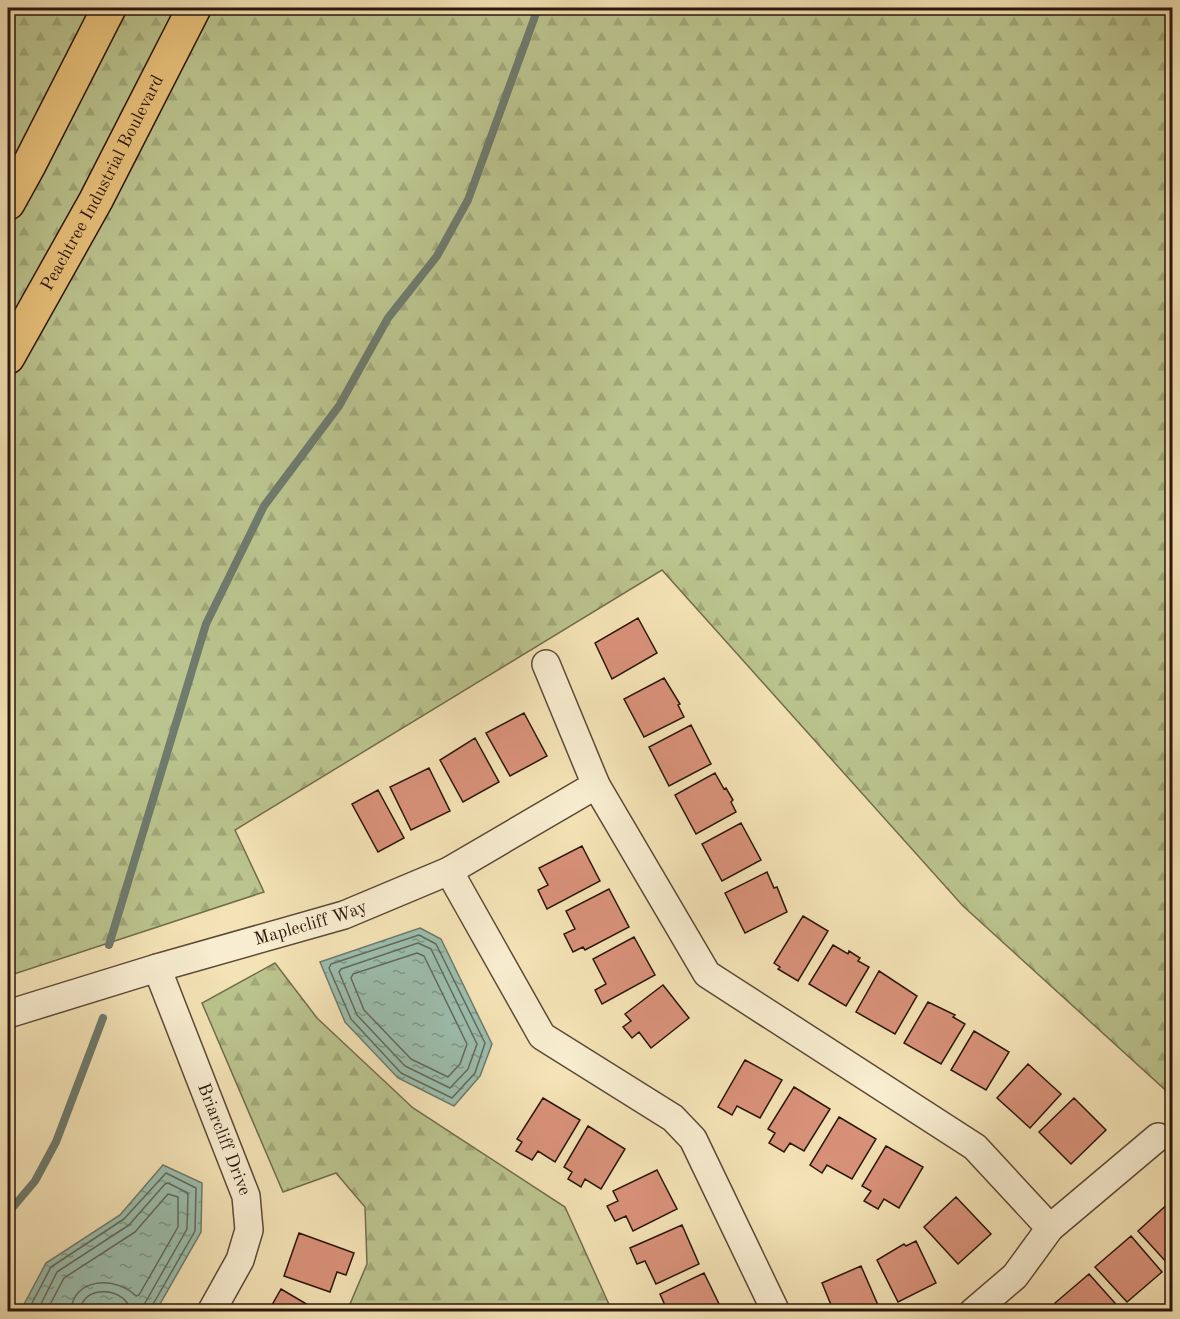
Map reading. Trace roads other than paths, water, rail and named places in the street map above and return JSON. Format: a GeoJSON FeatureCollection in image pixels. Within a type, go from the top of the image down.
{"type":"FeatureCollection","features":[{"type":"Feature","properties":{"kind":"main road"},"geometry":{"type":"LineString","coordinates":[[8,203],[109,8]]}},
{"type":"Feature","properties":{"kind":"main road","name":"Peachtree Industrial Boulevard"},"geometry":{"type":"LineString","coordinates":[[8,357],[96,200],[194,8]]}},
{"type":"Feature","properties":{"kind":"street"},"geometry":{"type":"LineString","coordinates":[[546,664],[596,785],[707,974],[975,1147],[1050,1228]]}},
{"type":"Feature","properties":{"kind":"street","name":"Maplecliff Way"},"geometry":{"type":"LineString","coordinates":[[8,1014],[157,968],[344,915],[449,871],[596,785]]}},
{"type":"Feature","properties":{"kind":"street"},"geometry":{"type":"LineString","coordinates":[[449,871],[542,1036],[673,1118],[693,1139],[776,1311]]}},
{"type":"Feature","properties":{"kind":"street","name":"Briarcliff Drive"},"geometry":{"type":"LineString","coordinates":[[157,968],[246,1196],[249,1230],[240,1260],[211,1311]]}},
{"type":"Feature","properties":{"kind":"street"},"geometry":{"type":"LineString","coordinates":[[973,1311],[1015,1276],[1050,1228],[1158,1137]]}},
{"type":"Feature","properties":{"kind":"water"},"geometry":{"type":"Polygon","coordinates":[[[420,928],[441,939],[492,1044],[480,1076],[454,1106],[398,1078],[345,1022],[320,962],[420,928]]]}},
{"type":"Feature","properties":{"kind":"water"},"geometry":{"type":"Polygon","coordinates":[[[163,1165],[202,1183],[201,1232],[156,1311],[129,1311],[98,1304],[92,1311],[25,1311],[22,1308],[46,1263],[120,1215],[163,1165]]]}},
{"type":"Feature","properties":{"kind":"waterway"},"geometry":{"type":"LineString","coordinates":[[109,945],[206,624],[264,506],[339,406],[388,318],[437,256],[468,200],[538,8]]}},
{"type":"Feature","properties":{"kind":"waterway"},"geometry":{"type":"LineString","coordinates":[[8,1213],[35,1181],[56,1142],[103,1018]]}}]}
